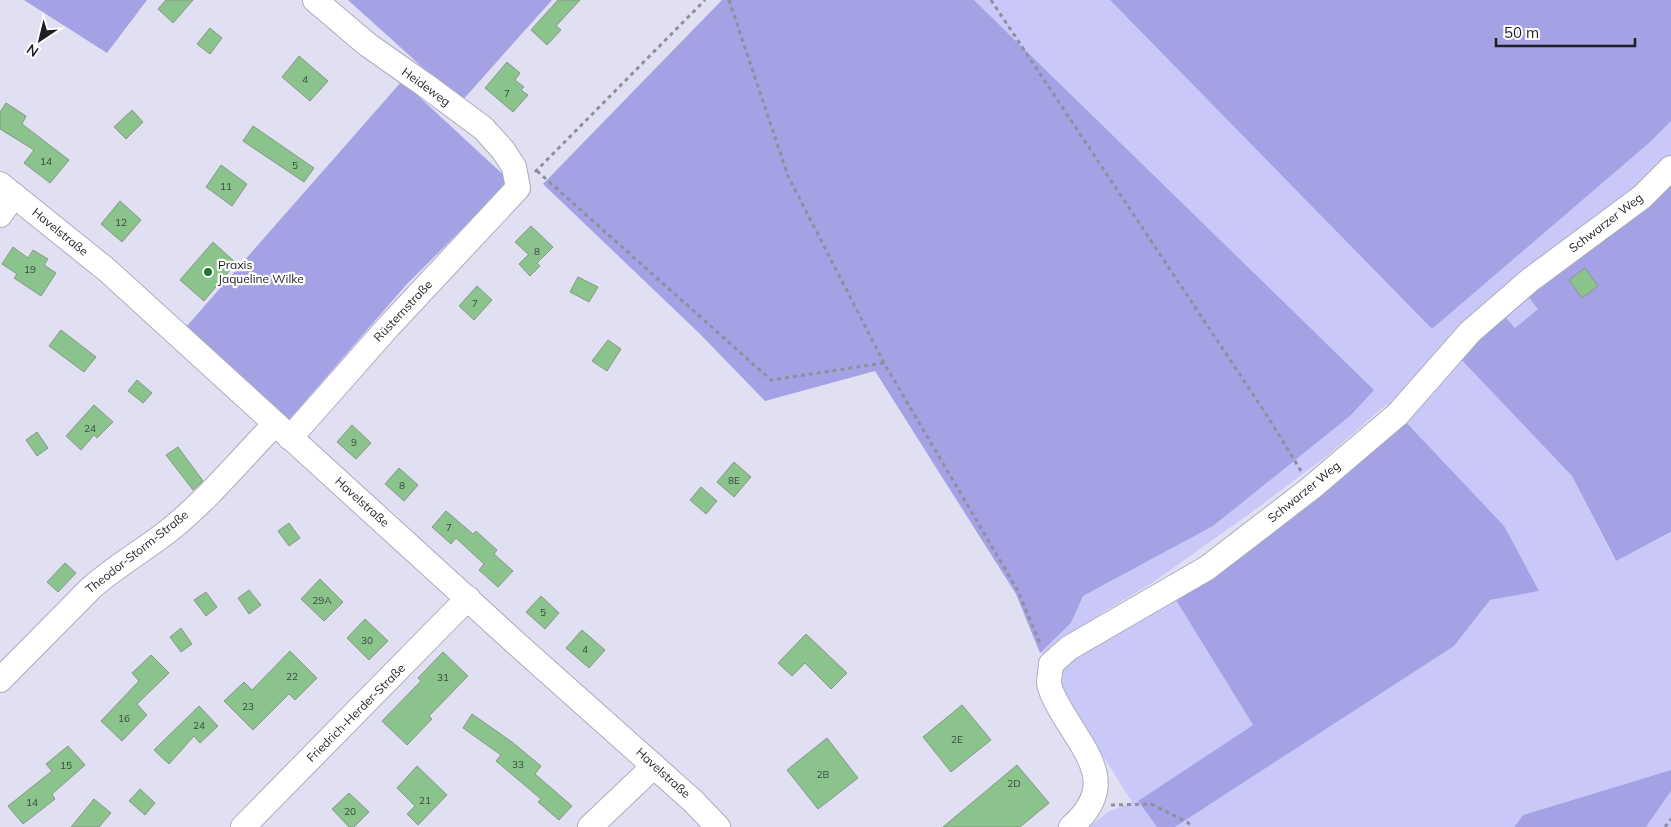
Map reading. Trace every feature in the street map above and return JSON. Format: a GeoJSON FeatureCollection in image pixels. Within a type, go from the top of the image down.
{"type":"FeatureCollection","features":[{"type":"Feature","properties":{"kind":"street","name":"Heideweg"},"geometry":{"type":"LineString","coordinates":[[316,0],[368,45],[426,85],[483,128],[503,150],[514,167],[518,188]]}},
{"type":"Feature","properties":{"kind":"street","name":"Schwarzer Weg"},"geometry":{"type":"LineString","coordinates":[[1051,664],[1068,648],[1207,568],[1311,488],[1398,414],[1470,332],[1530,280],[1642,197],[1671,168]]}},
{"type":"Feature","properties":{"kind":"street","name":"Rüsternstraße"},"geometry":{"type":"LineString","coordinates":[[282,431],[389,326],[518,188]]}},
{"type":"Feature","properties":{"kind":"street","name":"Havelstraße"},"geometry":{"type":"LineString","coordinates":[[7,189],[108,272],[192,346],[282,431],[693,801],[718,827]]}},
{"type":"Feature","properties":{"kind":"street"},"geometry":{"type":"LineString","coordinates":[[0,215],[7,189]]}},
{"type":"Feature","properties":{"kind":"street","name":"Theodor-Storm-Straße"},"geometry":{"type":"LineString","coordinates":[[0,680],[98,582],[173,527],[208,494],[282,431]]}},
{"type":"Feature","properties":{"kind":"street","name":"Friedrich-Herder-Straße"},"geometry":{"type":"LineString","coordinates":[[242,827],[468,598]]}},
{"type":"Feature","properties":{"kind":"street"},"geometry":{"type":"LineString","coordinates":[[1051,664],[1049,684],[1056,703],[1094,766],[1096,789],[1091,805],[1071,827]]}},
{"type":"Feature","properties":{"kind":"street"},"geometry":{"type":"LineString","coordinates":[[590,827],[654,766]]}},
{"type":"Feature","properties":{"kind":"path"},"geometry":{"type":"LineString","coordinates":[[518,188],[705,0]]}},
{"type":"Feature","properties":{"kind":"path"},"geometry":{"type":"LineString","coordinates":[[729,0],[788,176],[884,363],[1018,591],[1039,644],[1051,664]]}},
{"type":"Feature","properties":{"kind":"path"},"geometry":{"type":"LineString","coordinates":[[991,0],[1263,409],[1311,488]]}},
{"type":"Feature","properties":{"kind":"path"},"geometry":{"type":"LineString","coordinates":[[536,171],[771,380],[884,363]]}},
{"type":"Feature","properties":{"kind":"path"},"geometry":{"type":"LineString","coordinates":[[1091,805],[1151,804],[1187,822],[1193,827]]}},
{"type":"Feature","properties":{"kind":"path"},"geometry":{"type":"LineString","coordinates":[[1665,827],[1671,818]]}},
{"type":"Feature","properties":{"kind":"shaded area"},"geometry":{"type":"Polygon","coordinates":[[[24,0],[147,0],[107,53],[24,0]]]}},
{"type":"Feature","properties":{"kind":"shaded area"},"geometry":{"type":"Polygon","coordinates":[[[348,0],[552,0],[461,102],[348,0]]]}},
{"type":"Feature","properties":{"kind":"shaded area"},"geometry":{"type":"Polygon","coordinates":[[[722,0],[974,0],[1374,390],[1351,415],[1213,526],[1083,596],[1071,623],[1040,653],[1016,594],[875,371],[765,401],[700,334],[543,184],[722,0]]]}},
{"type":"Feature","properties":{"kind":"shaded area"},"geometry":{"type":"Polygon","coordinates":[[[974,0],[1110,0],[1432,329],[1649,143],[1671,121],[1671,170],[1525,292],[1539,308],[1515,328],[1501,312],[1457,354],[1572,476],[1615,561],[1671,533],[1671,770],[1523,815],[1514,827],[1175,827],[1454,646],[1490,600],[1539,591],[1401,417],[1387,404],[1328,455],[1248,515],[1152,583],[1100,614],[1048,653],[1040,653],[1071,623],[1083,596],[1213,526],[1374,390],[974,0]]]}},
{"type":"Feature","properties":{"kind":"shaded area"},"geometry":{"type":"Polygon","coordinates":[[[1110,0],[1671,0],[1671,121],[1649,143],[1432,329],[1110,0]]]}},
{"type":"Feature","properties":{"kind":"shaded area"},"geometry":{"type":"Polygon","coordinates":[[[402,81],[510,181],[406,285],[288,421],[186,327],[402,81]]]}},
{"type":"Feature","properties":{"kind":"shaded area"},"geometry":{"type":"Polygon","coordinates":[[[1671,170],[1671,532],[1616,561],[1572,476],[1456,354],[1501,312],[1515,328],[1538,309],[1525,292],[1671,170]]]}},
{"type":"Feature","properties":{"kind":"shaded area"},"geometry":{"type":"Polygon","coordinates":[[[1401,417],[1504,526],[1539,591],[1490,600],[1454,646],[1175,827],[1157,827],[1138,801],[1253,725],[1171,592],[1401,417]]]}},
{"type":"Feature","properties":{"kind":"shaded area"},"geometry":{"type":"Polygon","coordinates":[[[1171,592],[1253,725],[1138,801],[1157,827],[1089,827],[1108,812],[1132,802],[1063,693],[1059,682],[1062,662],[1171,592]]]}},
{"type":"Feature","properties":{"kind":"shaded area"},"geometry":{"type":"Polygon","coordinates":[[[1671,770],[1671,791],[1646,827],[1514,827],[1523,815],[1671,770]]]}},
{"type":"Feature","properties":{"kind":"shaded area"},"geometry":{"type":"Polygon","coordinates":[[[1671,791],[1671,827],[1646,827],[1671,791]]]}},
{"type":"Feature","properties":{"kind":"building"},"geometry":{"type":"Polygon","coordinates":[[[166,0],[193,0],[173,23],[158,9],[166,0]]]}},
{"type":"Feature","properties":{"kind":"building"},"geometry":{"type":"Polygon","coordinates":[[[558,0],[580,0],[556,26],[561,30],[547,45],[531,30],[558,0]]]}},
{"type":"Feature","properties":{"kind":"building"},"geometry":{"type":"Polygon","coordinates":[[[210,28],[222,38],[210,54],[197,44],[210,28]]]}},
{"type":"Feature","properties":{"kind":"building"},"geometry":{"type":"Polygon","coordinates":[[[299,56],[328,81],[310,101],[282,77],[299,56]]]}},
{"type":"Feature","properties":{"kind":"building"},"geometry":{"type":"Polygon","coordinates":[[[507,62],[520,73],[515,80],[524,87],[521,90],[528,95],[513,112],[485,88],[507,62]]]}},
{"type":"Feature","properties":{"kind":"building"},"geometry":{"type":"Polygon","coordinates":[[[6,103],[26,116],[22,124],[69,160],[50,183],[24,163],[34,150],[0,129],[0,112],[6,103]]]}},
{"type":"Feature","properties":{"kind":"building"},"geometry":{"type":"Polygon","coordinates":[[[132,110],[143,122],[126,139],[114,127],[132,110]]]}},
{"type":"Feature","properties":{"kind":"building"},"geometry":{"type":"Polygon","coordinates":[[[253,126],[314,168],[304,182],[243,141],[253,126]]]}},
{"type":"Feature","properties":{"kind":"building"},"geometry":{"type":"Polygon","coordinates":[[[221,165],[247,184],[232,206],[206,187],[221,165]]]}},
{"type":"Feature","properties":{"kind":"building"},"geometry":{"type":"Polygon","coordinates":[[[120,201],[141,220],[122,242],[101,224],[120,201]]]}},
{"type":"Feature","properties":{"kind":"building"},"geometry":{"type":"Polygon","coordinates":[[[531,226],[553,247],[537,263],[540,266],[530,276],[519,264],[529,255],[515,242],[531,226]]]}},
{"type":"Feature","properties":{"kind":"building","name":"Praxis Jaqueline Wilke"},"geometry":{"type":"Polygon","coordinates":[[[213,242],[236,263],[204,301],[180,280],[213,242]]]}},
{"type":"Feature","properties":{"kind":"building"},"geometry":{"type":"Polygon","coordinates":[[[13,247],[28,258],[33,250],[48,259],[44,265],[56,273],[41,296],[14,278],[17,274],[2,264],[13,247]]]}},
{"type":"Feature","properties":{"kind":"building"},"geometry":{"type":"Polygon","coordinates":[[[1585,268],[1598,286],[1582,298],[1569,280],[1585,268]]]}},
{"type":"Feature","properties":{"kind":"building"},"geometry":{"type":"Polygon","coordinates":[[[578,277],[598,287],[589,302],[570,292],[578,277]]]}},
{"type":"Feature","properties":{"kind":"building"},"geometry":{"type":"Polygon","coordinates":[[[477,286],[492,300],[474,320],[459,306],[477,286]]]}},
{"type":"Feature","properties":{"kind":"building"},"geometry":{"type":"Polygon","coordinates":[[[61,330],[96,357],[84,372],[49,346],[61,330]]]}},
{"type":"Feature","properties":{"kind":"building"},"geometry":{"type":"Polygon","coordinates":[[[608,340],[621,349],[607,371],[592,361],[608,340]]]}},
{"type":"Feature","properties":{"kind":"building"},"geometry":{"type":"Polygon","coordinates":[[[137,380],[152,393],[143,403],[128,391],[137,380]]]}},
{"type":"Feature","properties":{"kind":"building"},"geometry":{"type":"Polygon","coordinates":[[[94,405],[113,422],[97,438],[94,435],[81,450],[66,436],[94,405]]]}},
{"type":"Feature","properties":{"kind":"building"},"geometry":{"type":"Polygon","coordinates":[[[352,425],[371,443],[356,459],[337,442],[352,425]]]}},
{"type":"Feature","properties":{"kind":"building"},"geometry":{"type":"Polygon","coordinates":[[[37,432],[48,448],[37,456],[26,440],[37,432]]]}},
{"type":"Feature","properties":{"kind":"building"},"geometry":{"type":"Polygon","coordinates":[[[178,447],[203,481],[193,490],[166,455],[178,447]]]}},
{"type":"Feature","properties":{"kind":"building"},"geometry":{"type":"Polygon","coordinates":[[[734,462],[751,477],[734,497],[717,482],[734,462]]]}},
{"type":"Feature","properties":{"kind":"building"},"geometry":{"type":"Polygon","coordinates":[[[399,468],[418,485],[404,501],[385,484],[399,468]]]}},
{"type":"Feature","properties":{"kind":"building"},"geometry":{"type":"Polygon","coordinates":[[[701,487],[717,501],[706,514],[690,500],[701,487]]]}},
{"type":"Feature","properties":{"kind":"building"},"geometry":{"type":"Polygon","coordinates":[[[446,511],[473,534],[476,531],[497,550],[494,554],[513,571],[498,587],[479,570],[484,564],[456,538],[451,544],[432,527],[446,511]]]}},
{"type":"Feature","properties":{"kind":"building"},"geometry":{"type":"Polygon","coordinates":[[[289,523],[300,538],[289,546],[278,531],[289,523]]]}},
{"type":"Feature","properties":{"kind":"building"},"geometry":{"type":"Polygon","coordinates":[[[65,563],[76,573],[58,592],[47,582],[65,563]]]}},
{"type":"Feature","properties":{"kind":"building"},"geometry":{"type":"Polygon","coordinates":[[[320,579],[343,602],[324,621],[301,599],[320,579]]]}},
{"type":"Feature","properties":{"kind":"building"},"geometry":{"type":"Polygon","coordinates":[[[249,590],[261,605],[249,614],[238,598],[249,590]]]}},
{"type":"Feature","properties":{"kind":"building"},"geometry":{"type":"Polygon","coordinates":[[[206,592],[217,607],[206,616],[194,600],[206,592]]]}},
{"type":"Feature","properties":{"kind":"building"},"geometry":{"type":"Polygon","coordinates":[[[541,596],[559,613],[545,629],[526,612],[541,596]]]}},
{"type":"Feature","properties":{"kind":"building"},"geometry":{"type":"Polygon","coordinates":[[[365,619],[388,641],[369,660],[347,638],[365,619]]]}},
{"type":"Feature","properties":{"kind":"building"},"geometry":{"type":"Polygon","coordinates":[[[181,628],[192,644],[181,652],[170,637],[181,628]]]}},
{"type":"Feature","properties":{"kind":"building"},"geometry":{"type":"Polygon","coordinates":[[[582,630],[605,650],[589,668],[566,648],[582,630]]]}},
{"type":"Feature","properties":{"kind":"building"},"geometry":{"type":"Polygon","coordinates":[[[806,634],[847,673],[831,689],[805,663],[792,676],[778,663],[806,634]]]}},
{"type":"Feature","properties":{"kind":"building"},"geometry":{"type":"Polygon","coordinates":[[[290,651],[317,678],[295,700],[289,694],[253,730],[224,701],[244,682],[252,690],[290,651]]]}},
{"type":"Feature","properties":{"kind":"building"},"geometry":{"type":"Polygon","coordinates":[[[443,652],[468,676],[429,716],[432,719],[407,745],[382,721],[421,681],[418,678],[443,652]]]}},
{"type":"Feature","properties":{"kind":"building"},"geometry":{"type":"Polygon","coordinates":[[[151,655],[169,673],[137,704],[147,715],[122,741],[101,721],[139,681],[132,673],[151,655]]]}},
{"type":"Feature","properties":{"kind":"building"},"geometry":{"type":"Polygon","coordinates":[[[962,705],[991,740],[951,772],[923,737],[962,705]]]}},
{"type":"Feature","properties":{"kind":"building"},"geometry":{"type":"Polygon","coordinates":[[[199,706],[218,726],[200,743],[194,736],[169,764],[154,750],[199,706]]]}},
{"type":"Feature","properties":{"kind":"building"},"geometry":{"type":"Polygon","coordinates":[[[472,714],[512,742],[541,766],[535,774],[572,806],[559,820],[538,802],[541,799],[496,761],[501,755],[463,728],[472,714]]]}},
{"type":"Feature","properties":{"kind":"building"},"geometry":{"type":"Polygon","coordinates":[[[827,738],[858,778],[818,809],[787,770],[827,738]]]}},
{"type":"Feature","properties":{"kind":"building"},"geometry":{"type":"Polygon","coordinates":[[[68,746],[85,765],[52,794],[55,799],[23,824],[8,806],[52,771],[46,764],[68,746]]]}},
{"type":"Feature","properties":{"kind":"building"},"geometry":{"type":"Polygon","coordinates":[[[1017,765],[1049,803],[1020,827],[943,827],[1017,765]]]}},
{"type":"Feature","properties":{"kind":"building"},"geometry":{"type":"Polygon","coordinates":[[[417,766],[447,795],[418,825],[407,814],[415,806],[397,788],[417,766]]]}},
{"type":"Feature","properties":{"kind":"building"},"geometry":{"type":"Polygon","coordinates":[[[140,789],[155,803],[145,815],[129,801],[140,789]]]}},
{"type":"Feature","properties":{"kind":"building"},"geometry":{"type":"Polygon","coordinates":[[[349,793],[369,812],[354,827],[349,827],[332,809],[349,793]]]}},
{"type":"Feature","properties":{"kind":"building"},"geometry":{"type":"Polygon","coordinates":[[[94,799],[111,813],[99,827],[71,827],[94,799]]]}},
{"type":"Feature","properties":{"kind":"place","name":"Praxis Jaqueline Wilke"},"geometry":{"type":"Point","coordinates":[208,272]}}]}
